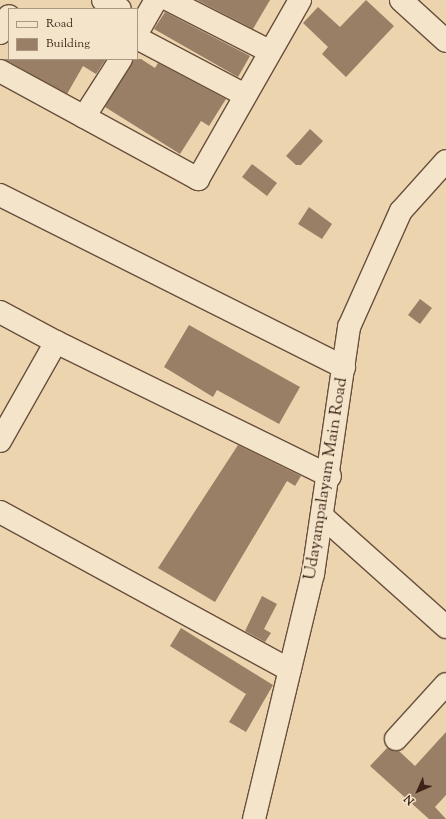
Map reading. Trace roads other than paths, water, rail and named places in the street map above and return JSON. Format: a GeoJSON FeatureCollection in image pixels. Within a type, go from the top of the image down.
{"type":"FeatureCollection","features":[{"type":"Feature","properties":{"kind":"street"},"geometry":{"type":"LineString","coordinates":[[103,0],[118,8]]}},
{"type":"Feature","properties":{"kind":"street"},"geometry":{"type":"LineString","coordinates":[[156,0],[139,28],[245,95]]}},
{"type":"Feature","properties":{"kind":"street"},"geometry":{"type":"LineString","coordinates":[[169,0],[269,50]]}},
{"type":"Feature","properties":{"kind":"street"},"geometry":{"type":"LineString","coordinates":[[0,71],[198,179],[269,50],[300,0]]}},
{"type":"Feature","properties":{"kind":"street"},"geometry":{"type":"LineString","coordinates":[[401,0],[446,41]]}},
{"type":"Feature","properties":{"kind":"street"},"geometry":{"type":"LineString","coordinates":[[0,33],[8,18]]}},
{"type":"Feature","properties":{"kind":"street"},"geometry":{"type":"LineString","coordinates":[[84,117],[120,60]]}},
{"type":"Feature","properties":{"kind":"street","name":"Udayampalayam Main Road"},"geometry":{"type":"LineString","coordinates":[[254,819],[290,670],[323,517],[330,476],[349,327],[401,211],[446,161]]}},
{"type":"Feature","properties":{"kind":"street"},"geometry":{"type":"LineString","coordinates":[[0,195],[344,367]]}},
{"type":"Feature","properties":{"kind":"street"},"geometry":{"type":"LineString","coordinates":[[0,312],[56,342],[330,476]]}},
{"type":"Feature","properties":{"kind":"street"},"geometry":{"type":"LineString","coordinates":[[0,441],[56,342]]}},
{"type":"Feature","properties":{"kind":"street"},"geometry":{"type":"LineString","coordinates":[[0,512],[290,670]]}},
{"type":"Feature","properties":{"kind":"street"},"geometry":{"type":"LineString","coordinates":[[323,517],[446,627]]}},
{"type":"Feature","properties":{"kind":"street"},"geometry":{"type":"LineString","coordinates":[[396,739],[446,684]]}}]}
